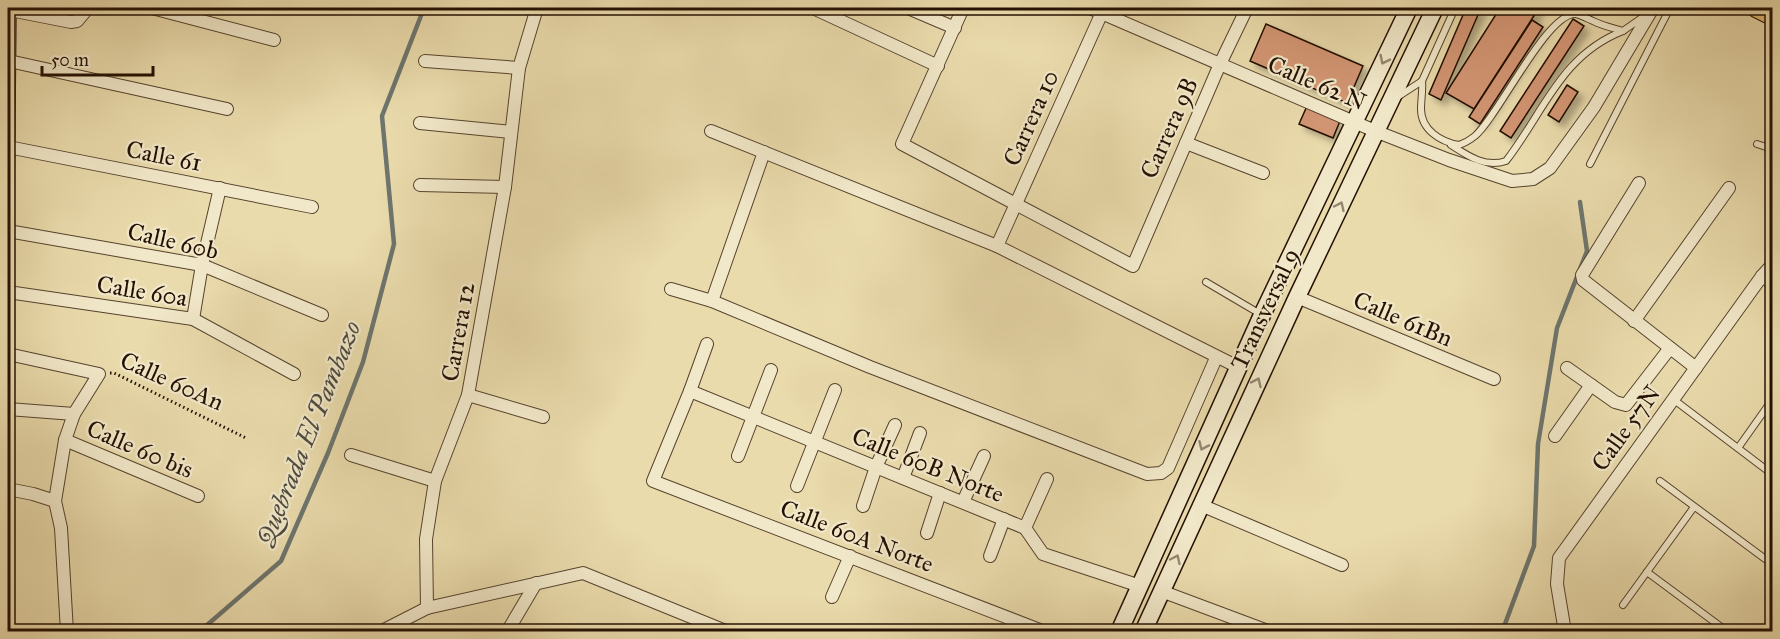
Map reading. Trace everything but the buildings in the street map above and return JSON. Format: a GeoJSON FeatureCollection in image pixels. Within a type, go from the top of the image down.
{"type":"FeatureCollection","features":[{"type":"Feature","properties":{"kind":"main road","name":"Transversal 9"},"geometry":{"type":"LineString","coordinates":[[1119,632],[1262,315],[1409,8]]}},
{"type":"Feature","properties":{"kind":"main road","name":"Transversal 9"},"geometry":{"type":"LineString","coordinates":[[1143,632],[1297,297],[1435,8]]}},
{"type":"Feature","properties":{"kind":"main road"},"geometry":{"type":"LineString","coordinates":[[1756,8],[1773,16]]}},
{"type":"Feature","properties":{"kind":"street"},"geometry":{"type":"LineString","coordinates":[[8,168],[10,9],[71,22],[77,21],[88,8]]}},
{"type":"Feature","properties":{"kind":"street"},"geometry":{"type":"LineString","coordinates":[[152,8],[274,40]]}},
{"type":"Feature","properties":{"kind":"street","name":"Carrera 12"},"geometry":{"type":"LineString","coordinates":[[427,608],[426,539],[435,481],[468,395],[505,187],[519,68],[537,8]]}},
{"type":"Feature","properties":{"kind":"street"},"geometry":{"type":"LineString","coordinates":[[813,8],[938,66]]}},
{"type":"Feature","properties":{"kind":"street"},"geometry":{"type":"LineString","coordinates":[[908,8],[955,28]]}},
{"type":"Feature","properties":{"kind":"street"},"geometry":{"type":"LineString","coordinates":[[963,8],[902,144],[1016,203]]}},
{"type":"Feature","properties":{"kind":"street","name":"Calle 62 N"},"geometry":{"type":"LineString","coordinates":[[1090,8],[1103,10],[1354,122],[1449,160],[1512,181],[1533,179],[1550,168],[1594,107],[1653,8]]}},
{"type":"Feature","properties":{"kind":"street","name":"Carrera 9B"},"geometry":{"type":"LineString","coordinates":[[1016,203],[1132,266],[1220,64],[1247,8]]}},
{"type":"Feature","properties":{"kind":"street","name":"Carrera 10"},"geometry":{"type":"LineString","coordinates":[[997,246],[1103,10]]}},
{"type":"Feature","properties":{"kind":"street"},"geometry":{"type":"LineString","coordinates":[[9,61],[227,109]]}},
{"type":"Feature","properties":{"kind":"street"},"geometry":{"type":"LineString","coordinates":[[425,61],[519,68]]}},
{"type":"Feature","properties":{"kind":"street"},"geometry":{"type":"LineString","coordinates":[[420,123],[511,132]]}},
{"type":"Feature","properties":{"kind":"street"},"geometry":{"type":"LineString","coordinates":[[711,131],[997,246],[1216,358],[1238,367]]}},
{"type":"Feature","properties":{"kind":"street"},"geometry":{"type":"LineString","coordinates":[[1186,143],[1263,173]]}},
{"type":"Feature","properties":{"kind":"street","name":"Calle 61"},"geometry":{"type":"LineString","coordinates":[[8,147],[312,207]]}},
{"type":"Feature","properties":{"kind":"street"},"geometry":{"type":"LineString","coordinates":[[712,301],[764,152]]}},
{"type":"Feature","properties":{"kind":"street"},"geometry":{"type":"LineString","coordinates":[[1639,183],[1582,275],[1583,280],[1696,368]]}},
{"type":"Feature","properties":{"kind":"street"},"geometry":{"type":"LineString","coordinates":[[420,185],[505,187]]}},
{"type":"Feature","properties":{"kind":"street"},"geometry":{"type":"LineString","coordinates":[[193,320],[202,265],[220,188]]}},
{"type":"Feature","properties":{"kind":"street"},"geometry":{"type":"LineString","coordinates":[[1634,321],[1729,188]]}},
{"type":"Feature","properties":{"kind":"street","name":"Calle 60b"},"geometry":{"type":"LineString","coordinates":[[8,231],[202,265],[322,315]]}},
{"type":"Feature","properties":{"kind":"street","name":"Calle 57N"},"geometry":{"type":"LineString","coordinates":[[1565,632],[1557,584],[1559,558],[1696,368],[1767,279],[1773,265]]}},
{"type":"Feature","properties":{"kind":"street"},"geometry":{"type":"LineString","coordinates":[[671,289],[712,301],[870,367],[1147,474],[1161,473],[1168,468],[1216,358]]}},
{"type":"Feature","properties":{"kind":"street","name":"Calle 60a"},"geometry":{"type":"LineString","coordinates":[[8,292],[193,320],[294,374]]}},
{"type":"Feature","properties":{"kind":"street","name":"Calle 61Bn"},"geometry":{"type":"LineString","coordinates":[[1297,297],[1494,379]]}},
{"type":"Feature","properties":{"kind":"street"},"geometry":{"type":"LineString","coordinates":[[690,391],[707,344]]}},
{"type":"Feature","properties":{"kind":"street"},"geometry":{"type":"LineString","coordinates":[[1567,368],[1615,402],[1626,405],[1670,348]]}},
{"type":"Feature","properties":{"kind":"street","name":"Calle 60An"},"geometry":{"type":"LineString","coordinates":[[8,354],[99,374]]}},
{"type":"Feature","properties":{"kind":"street"},"geometry":{"type":"LineString","coordinates":[[738,456],[771,370]]}},
{"type":"Feature","properties":{"kind":"street"},"geometry":{"type":"LineString","coordinates":[[67,632],[61,528],[55,501],[65,440],[74,414],[99,374]]}},
{"type":"Feature","properties":{"kind":"street"},"geometry":{"type":"LineString","coordinates":[[1555,436],[1591,385]]}},
{"type":"Feature","properties":{"kind":"street"},"geometry":{"type":"LineString","coordinates":[[797,486],[835,390]]}},
{"type":"Feature","properties":{"kind":"street","name":"Calle 60B Norte"},"geometry":{"type":"LineString","coordinates":[[690,391],[1025,528],[1043,554],[1140,586]]}},
{"type":"Feature","properties":{"kind":"street","name":"Calle 60A Norte"},"geometry":{"type":"LineString","coordinates":[[690,391],[653,481],[1046,632]]}},
{"type":"Feature","properties":{"kind":"street"},"geometry":{"type":"LineString","coordinates":[[468,395],[543,417]]}},
{"type":"Feature","properties":{"kind":"street"},"geometry":{"type":"LineString","coordinates":[[8,409],[74,414]]}},
{"type":"Feature","properties":{"kind":"street"},"geometry":{"type":"LineString","coordinates":[[863,506],[876,467],[895,425]]}},
{"type":"Feature","properties":{"kind":"street"},"geometry":{"type":"LineString","coordinates":[[903,478],[920,433]]}},
{"type":"Feature","properties":{"kind":"street","name":"Calle 60 bis"},"geometry":{"type":"LineString","coordinates":[[65,440],[198,496]]}},
{"type":"Feature","properties":{"kind":"street"},"geometry":{"type":"LineString","coordinates":[[351,455],[435,481]]}},
{"type":"Feature","properties":{"kind":"street"},"geometry":{"type":"LineString","coordinates":[[963,502],[984,456]]}},
{"type":"Feature","properties":{"kind":"street"},"geometry":{"type":"LineString","coordinates":[[1025,528],[1047,479]]}},
{"type":"Feature","properties":{"kind":"street"},"geometry":{"type":"LineString","coordinates":[[8,489],[55,501]]}},
{"type":"Feature","properties":{"kind":"street"},"geometry":{"type":"LineString","coordinates":[[927,532],[940,493]]}},
{"type":"Feature","properties":{"kind":"street"},"geometry":{"type":"LineString","coordinates":[[1200,505],[1342,565]]}},
{"type":"Feature","properties":{"kind":"street"},"geometry":{"type":"LineString","coordinates":[[990,556],[1004,519]]}},
{"type":"Feature","properties":{"kind":"street"},"geometry":{"type":"LineString","coordinates":[[832,597],[850,556]]}},
{"type":"Feature","properties":{"kind":"street"},"geometry":{"type":"LineString","coordinates":[[380,632],[427,608],[583,573],[728,632]]}},
{"type":"Feature","properties":{"kind":"street"},"geometry":{"type":"LineString","coordinates":[[507,632],[536,583]]}},
{"type":"Feature","properties":{"kind":"street"},"geometry":{"type":"LineString","coordinates":[[1161,591],[1268,631]]}},
{"type":"Feature","properties":{"kind":"lane"},"geometry":{"type":"LineString","coordinates":[[1455,8],[1422,81],[1421,109],[1426,125],[1436,135],[1473,159],[1491,164],[1506,161],[1566,70],[1592,46],[1623,31],[1643,16],[1646,8]]}},
{"type":"Feature","properties":{"kind":"lane"},"geometry":{"type":"LineString","coordinates":[[1590,164],[1670,8]]}},
{"type":"Feature","properties":{"kind":"lane"},"geometry":{"type":"LineString","coordinates":[[1449,143],[1459,145],[1468,141],[1483,128],[1551,27],[1563,17],[1576,14],[1623,31]]}},
{"type":"Feature","properties":{"kind":"lane"},"geometry":{"type":"LineString","coordinates":[[1387,107],[1392,101],[1422,81]]}},
{"type":"Feature","properties":{"kind":"lane"},"geometry":{"type":"LineString","coordinates":[[1757,144],[1773,149]]}},
{"type":"Feature","properties":{"kind":"lane"},"geometry":{"type":"LineString","coordinates":[[1206,282],[1262,315]]}},
{"type":"Feature","properties":{"kind":"lane"},"geometry":{"type":"LineString","coordinates":[[1673,399],[1773,474]]}},
{"type":"Feature","properties":{"kind":"lane"},"geometry":{"type":"LineString","coordinates":[[1738,448],[1773,400]]}},
{"type":"Feature","properties":{"kind":"lane"},"geometry":{"type":"LineString","coordinates":[[1660,481],[1773,564]]}},
{"type":"Feature","properties":{"kind":"lane"},"geometry":{"type":"LineString","coordinates":[[1623,605],[1694,507]]}},
{"type":"Feature","properties":{"kind":"lane"},"geometry":{"type":"LineString","coordinates":[[1647,572],[1728,632]]}},
{"type":"Feature","properties":{"kind":"path","name":"Calle 60An"},"geometry":{"type":"LineString","coordinates":[[99,374],[114,373],[246,438]]}},
{"type":"Feature","properties":{"kind":"waterway","name":"Quebrada El Pambazo"},"geometry":{"type":"LineString","coordinates":[[199,632],[281,561],[328,453],[363,362],[394,244],[382,116],[424,8]]}},
{"type":"Feature","properties":{"kind":"waterway"},"geometry":{"type":"LineString","coordinates":[[1502,632],[1534,546],[1538,444],[1557,328],[1587,251],[1580,202]]}}]}
